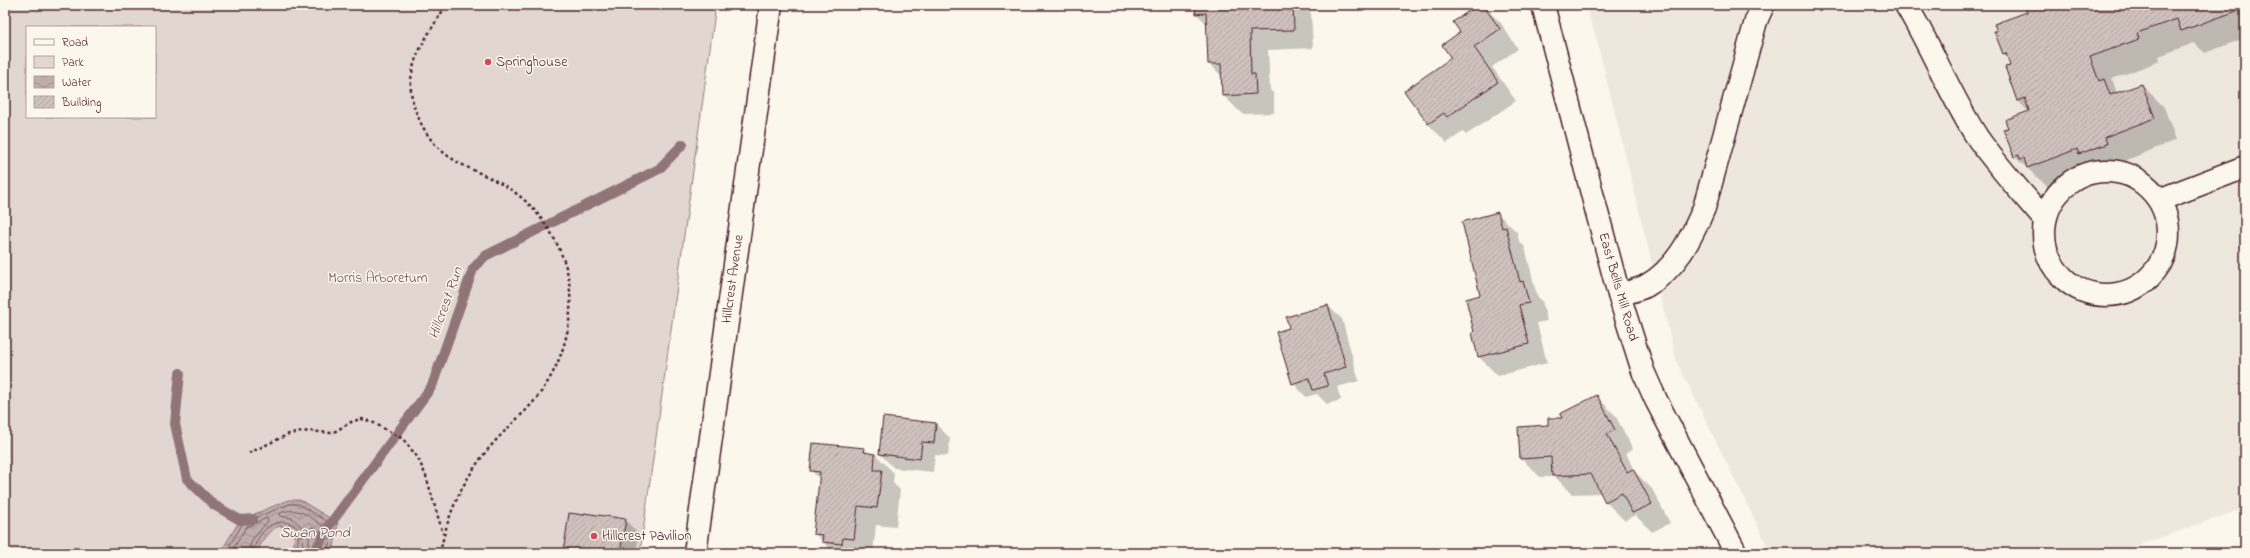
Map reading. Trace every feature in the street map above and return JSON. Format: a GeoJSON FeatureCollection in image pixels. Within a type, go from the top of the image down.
{"type":"FeatureCollection","features":[{"type":"Feature","properties":{"kind":"street","name":"Hillcrest Avenue"},"geometry":{"type":"LineString","coordinates":[[695,553],[771,5]]}},
{"type":"Feature","properties":{"kind":"street","name":"East Bells Mill Road"},"geometry":{"type":"LineString","coordinates":[[1543,5],[1619,295],[1643,371],[1656,400],[1736,553]]}},
{"type":"Feature","properties":{"kind":"street"},"geometry":{"type":"LineString","coordinates":[[1619,295],[1645,286],[1662,275],[1678,258],[1693,236],[1704,208],[1756,21],[1763,5]]}},
{"type":"Feature","properties":{"kind":"street"},"geometry":{"type":"LineString","coordinates":[[1906,5],[1925,38],[1962,111],[1978,138],[2045,220]]}},
{"type":"Feature","properties":{"kind":"street"},"geometry":{"type":"LineString","coordinates":[[2159,200],[2245,167]]}},
{"type":"Feature","properties":{"kind":"street"},"geometry":{"type":"LineString","coordinates":[[2104,170],[2120,172],[2135,178],[2149,187],[2159,200],[2166,214],[2169,231],[2168,247],[2161,262],[2152,275],[2140,286],[2125,293],[2109,296],[2092,294],[2077,289],[2064,279],[2053,267],[2046,252],[2044,236],[2045,220],[2051,204],[2060,191],[2078,178],[2088,173],[2104,170]]}},
{"type":"Feature","properties":{"kind":"path"},"geometry":{"type":"LineString","coordinates":[[440,553],[444,535],[460,490],[473,469],[493,443],[541,392],[562,355],[568,327],[570,293],[567,272],[553,235],[535,211],[506,187],[466,168],[435,146],[424,131],[415,110],[411,93],[412,72],[419,53],[446,5]]}},
{"type":"Feature","properties":{"kind":"path"},"geometry":{"type":"LineString","coordinates":[[249,453],[289,434],[309,431],[332,433],[353,421],[362,419],[403,439],[418,458],[426,476],[444,535]]}},
{"type":"Feature","properties":{"kind":"shaded area"},"geometry":{"type":"Polygon","coordinates":[[[1585,5],[2245,5],[2245,508],[2116,553],[1771,553],[1676,360],[1596,37],[1585,5]]]}},
{"type":"Feature","properties":{"kind":"green space","name":"Morris Arboretum"},"geometry":{"type":"Polygon","coordinates":[[[5,5],[716,5],[640,553],[5,553],[5,5]]]}},
{"type":"Feature","properties":{"kind":"water","name":"Swan Pond"},"geometry":{"type":"Polygon","coordinates":[[[288,500],[300,500],[338,523],[334,547],[330,553],[293,553],[295,532],[282,526],[276,527],[267,534],[257,553],[220,553],[240,520],[288,500]]]}},
{"type":"Feature","properties":{"kind":"building"},"geometry":{"type":"Polygon","coordinates":[[[1195,5],[1293,5],[1294,30],[1250,31],[1251,74],[1255,74],[1256,94],[1222,96],[1221,64],[1208,64],[1206,13],[1196,14],[1195,5]]]}},
{"type":"Feature","properties":{"kind":"building"},"geometry":{"type":"Polygon","coordinates":[[[1477,5],[1483,5],[1500,29],[1474,47],[1498,82],[1447,117],[1444,113],[1428,124],[1404,91],[1451,58],[1442,45],[1460,32],[1453,22],[1477,5]]]}},
{"type":"Feature","properties":{"kind":"building"},"geometry":{"type":"Polygon","coordinates":[[[2024,5],[2245,5],[2245,8],[2181,31],[2177,19],[2137,33],[2139,39],[2090,57],[2099,81],[2104,79],[2110,95],[2142,84],[2155,118],[2105,137],[2107,144],[2079,154],[2077,149],[2027,168],[2024,158],[2020,159],[2019,155],[2014,157],[2003,129],[2008,128],[2005,120],[2029,111],[2025,98],[2017,101],[2005,67],[2010,66],[2006,53],[2003,54],[1994,31],[1997,31],[1994,24],[2027,12],[2024,5]]]}},
{"type":"Feature","properties":{"kind":"building"},"geometry":{"type":"Polygon","coordinates":[[[1498,212],[1502,228],[1506,227],[1520,282],[1523,281],[1529,303],[1519,305],[1529,344],[1478,357],[1466,299],[1480,295],[1462,222],[1498,212]]]}},
{"type":"Feature","properties":{"kind":"building"},"geometry":{"type":"Polygon","coordinates":[[[1328,305],[1346,367],[1324,374],[1328,386],[1313,390],[1309,378],[1292,384],[1276,332],[1289,328],[1286,317],[1328,305]]]}},
{"type":"Feature","properties":{"kind":"building"},"geometry":{"type":"Polygon","coordinates":[[[1597,395],[1615,430],[1607,434],[1627,472],[1633,469],[1652,504],[1632,513],[1622,493],[1605,502],[1591,474],[1552,476],[1551,457],[1520,459],[1518,427],[1548,425],[1548,418],[1562,418],[1560,414],[1597,395]]]}},
{"type":"Feature","properties":{"kind":"building"},"geometry":{"type":"Polygon","coordinates":[[[883,417],[936,423],[934,443],[922,442],[920,459],[879,454],[883,417]]]}},
{"type":"Feature","properties":{"kind":"building"},"geometry":{"type":"Polygon","coordinates":[[[813,443],[865,448],[864,452],[875,454],[874,470],[882,470],[877,508],[858,506],[854,539],[843,538],[842,544],[822,542],[823,535],[813,534],[820,472],[810,471],[813,443]]]}},
{"type":"Feature","properties":{"kind":"building","name":"Hillcrest Pavilion"},"geometry":{"type":"Polygon","coordinates":[[[569,513],[584,515],[584,513],[626,519],[620,553],[563,553],[569,513]]]}},
{"type":"Feature","properties":{"kind":"waterway","name":"Hillcrest Run"},"geometry":{"type":"LineString","coordinates":[[314,553],[328,527],[432,386],[473,269],[485,256],[659,169],[683,144]]}},
{"type":"Feature","properties":{"kind":"waterway"},"geometry":{"type":"LineString","coordinates":[[180,373],[175,424],[187,479],[214,505],[240,520],[253,519]]}},
{"type":"Feature","properties":{"kind":"place","name":"Springhouse"},"geometry":{"type":"Point","coordinates":[488,62]}},
{"type":"Feature","properties":{"kind":"place","name":"Hillcrest Pavilion"},"geometry":{"type":"Point","coordinates":[594,536]}}]}
